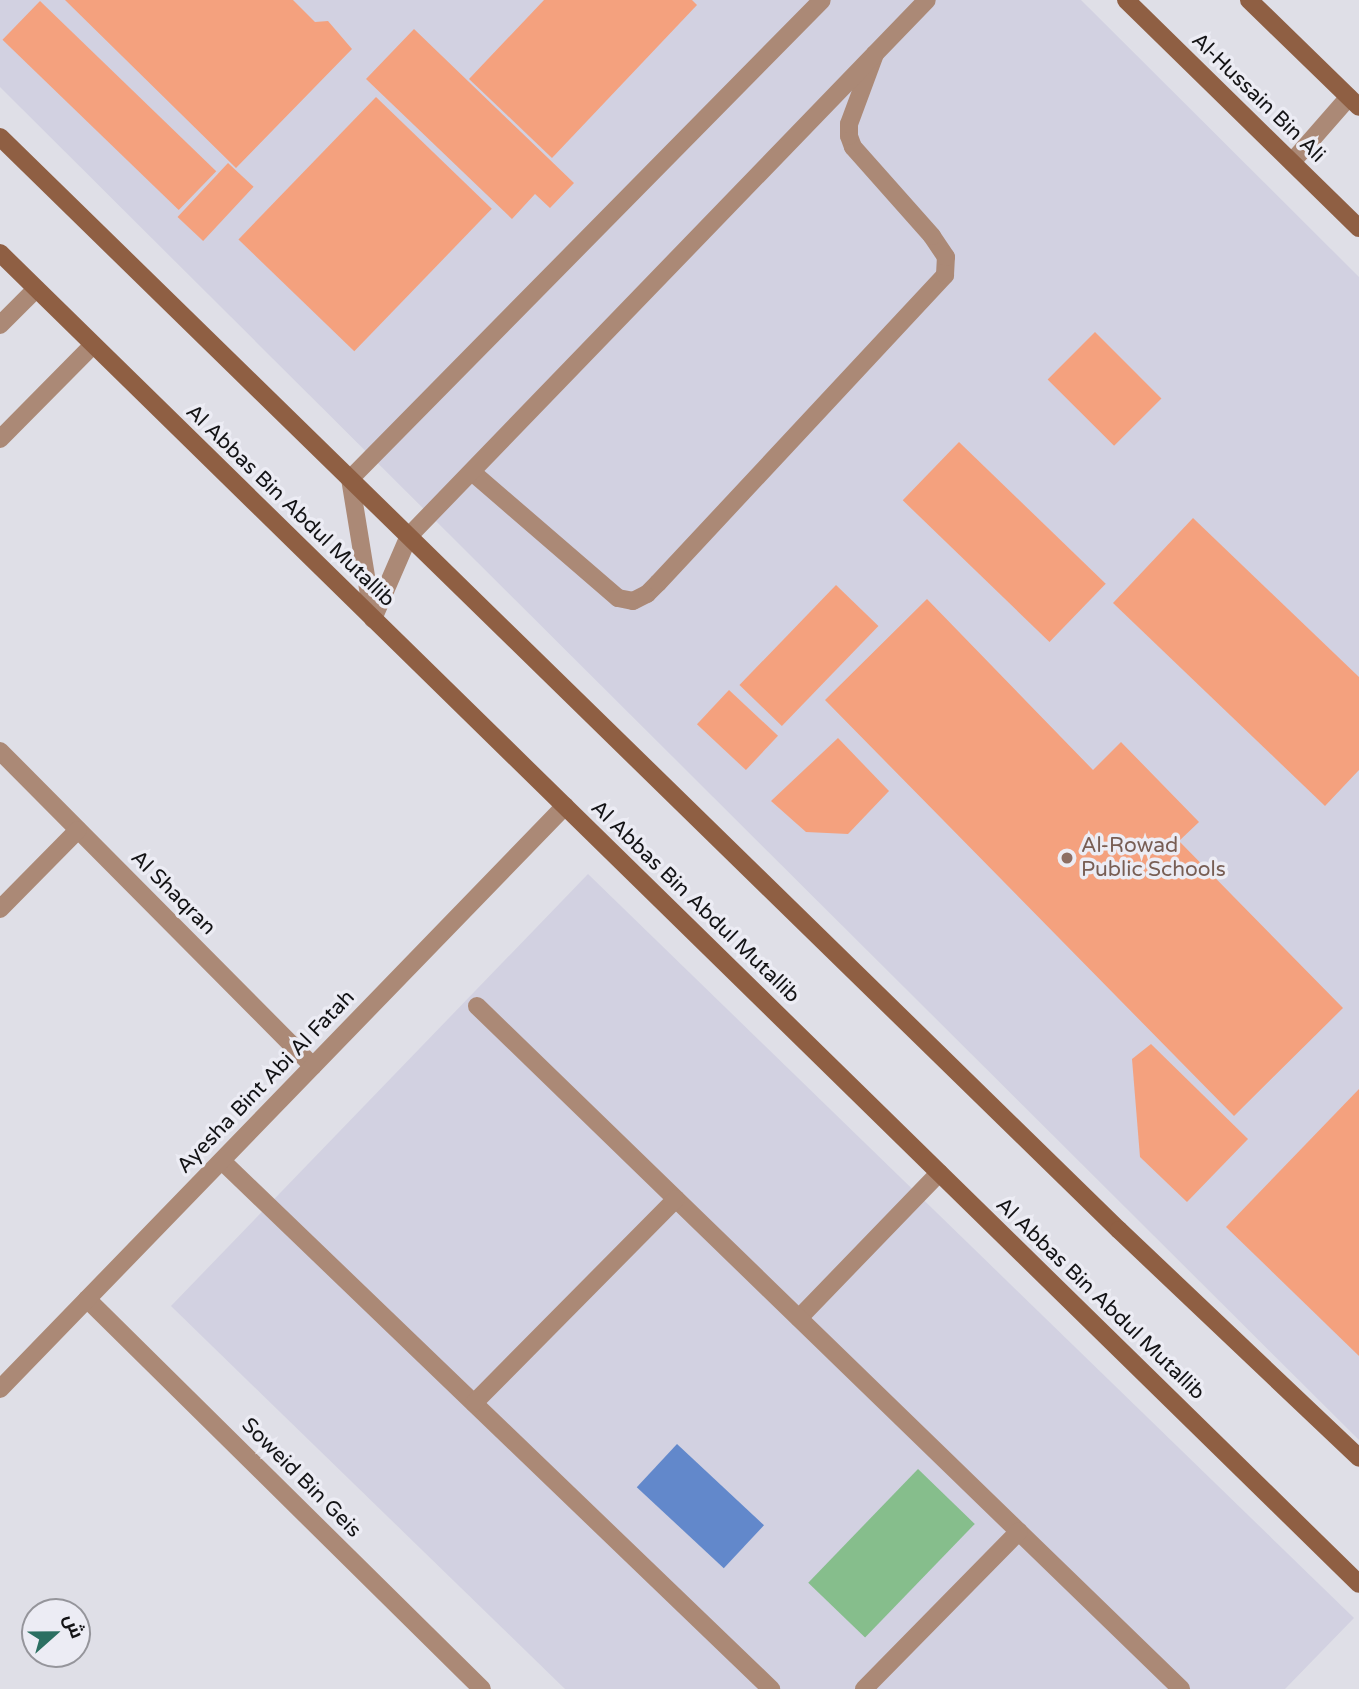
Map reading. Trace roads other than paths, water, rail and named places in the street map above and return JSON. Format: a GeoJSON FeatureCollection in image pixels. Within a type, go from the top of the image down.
{"type":"FeatureCollection","features":[{"type":"Feature","properties":{"kind":"street"},"geometry":{"type":"LineString","coordinates":[[350,479],[822,0]]}},
{"type":"Feature","properties":{"kind":"street"},"geometry":{"type":"LineString","coordinates":[[373,619],[409,536],[927,0]]}},
{"type":"Feature","properties":{"kind":"street","name":"Al-Hussain Bin Ali"},"geometry":{"type":"LineString","coordinates":[[1126,0],[1359,228]]}},
{"type":"Feature","properties":{"kind":"street"},"geometry":{"type":"LineString","coordinates":[[1250,0],[1354,102],[1292,162]]}},
{"type":"Feature","properties":{"kind":"street"},"geometry":{"type":"LineString","coordinates":[[471,472],[618,598],[633,601],[648,594],[945,275],[946,257],[932,236],[853,147],[849,136],[849,124],[875,54]]}},
{"type":"Feature","properties":{"kind":"street"},"geometry":{"type":"LineString","coordinates":[[0,137],[1119,1230],[1359,1458]]}},
{"type":"Feature","properties":{"kind":"street","name":"Al Abbas Bin Abdul Mutallib"},"geometry":{"type":"LineString","coordinates":[[0,253],[1359,1584]]}},
{"type":"Feature","properties":{"kind":"street"},"geometry":{"type":"LineString","coordinates":[[0,325],[36,289]]}},
{"type":"Feature","properties":{"kind":"street"},"geometry":{"type":"LineString","coordinates":[[0,439],[93,345]]}},
{"type":"Feature","properties":{"kind":"street"},"geometry":{"type":"LineString","coordinates":[[350,479],[373,619]]}},
{"type":"Feature","properties":{"kind":"street","name":"Al Shaqran"},"geometry":{"type":"LineString","coordinates":[[0,751],[313,1066]]}},
{"type":"Feature","properties":{"kind":"street","name":"Ayesha Bint Abi Al Fatah"},"geometry":{"type":"LineString","coordinates":[[0,1390],[565,806]]}},
{"type":"Feature","properties":{"kind":"street"},"geometry":{"type":"LineString","coordinates":[[0,909],[78,830]]}},
{"type":"Feature","properties":{"kind":"street"},"geometry":{"type":"LineString","coordinates":[[477,1006],[1181,1689]]}},
{"type":"Feature","properties":{"kind":"street"},"geometry":{"type":"LineString","coordinates":[[222,1161],[771,1689]]}},
{"type":"Feature","properties":{"kind":"street"},"geometry":{"type":"LineString","coordinates":[[799,1318],[939,1173]]}},
{"type":"Feature","properties":{"kind":"street"},"geometry":{"type":"LineString","coordinates":[[474,1403],[676,1199]]}},
{"type":"Feature","properties":{"kind":"street","name":"Soweid Bin Geis"},"geometry":{"type":"LineString","coordinates":[[88,1299],[482,1689]]}},
{"type":"Feature","properties":{"kind":"street"},"geometry":{"type":"LineString","coordinates":[[864,1689],[1019,1531]]}},
{"type":"Feature","properties":{"kind":"water"},"geometry":{"type":"Polygon","coordinates":[[[677,1444],[764,1525],[724,1568],[637,1487],[677,1444]]]}},
{"type":"Feature","properties":{"kind":"place","name":"Al-Rowad Public Schools"},"geometry":{"type":"Point","coordinates":[1067,858]}}]}
